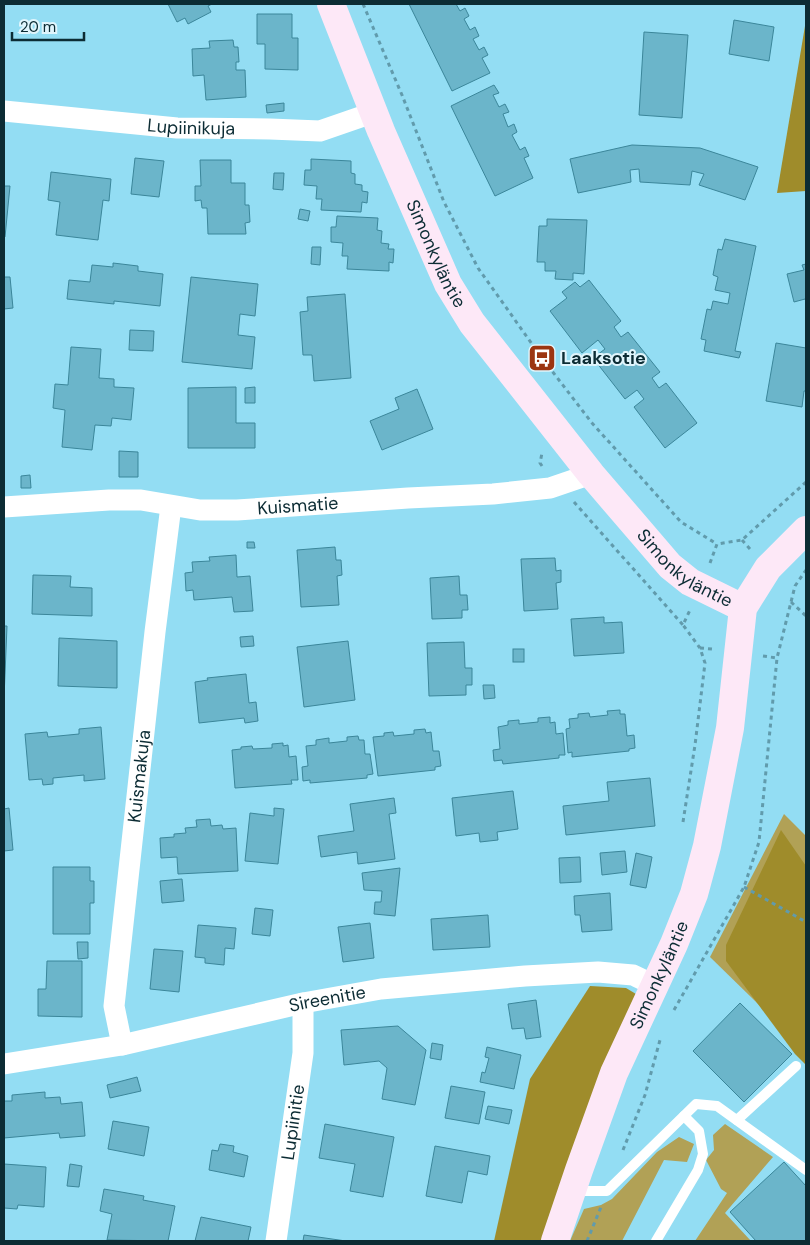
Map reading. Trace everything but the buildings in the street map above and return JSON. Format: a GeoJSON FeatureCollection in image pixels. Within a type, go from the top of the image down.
{"type":"FeatureCollection","features":[{"type":"Feature","properties":{"kind":"main road","name":"Simonkyläntie"},"geometry":{"type":"LineString","coordinates":[[331,4],[374,112],[448,284],[472,323],[591,474],[670,566],[690,582],[743,608],[730,728],[707,846],[694,894],[674,944],[614,1073],[555,1241]]}},
{"type":"Feature","properties":{"kind":"main road"},"geometry":{"type":"LineString","coordinates":[[743,608],[768,568],[806,530]]}},
{"type":"Feature","properties":{"kind":"street","name":"Lupiinikuja"},"geometry":{"type":"LineString","coordinates":[[4,111],[177,128],[270,128],[303,131],[320,131],[374,112]]}},
{"type":"Feature","properties":{"kind":"street","name":"Kuismatie"},"geometry":{"type":"LineString","coordinates":[[4,507],[109,500],[140,500],[200,510],[237,510],[493,494],[550,488],[591,474]]}},
{"type":"Feature","properties":{"kind":"street","name":"Kuismakuja"},"geometry":{"type":"LineString","coordinates":[[122,1046],[114,1006],[155,632],[171,506]]}},
{"type":"Feature","properties":{"kind":"street","name":"Sireenitie"},"geometry":{"type":"LineString","coordinates":[[4,1064],[122,1046],[303,1004],[381,989],[525,976],[598,972],[633,975],[654,985]]}},
{"type":"Feature","properties":{"kind":"street","name":"Lupiinitie"},"geometry":{"type":"LineString","coordinates":[[276,1241],[303,1053],[303,1004]]}},
{"type":"Feature","properties":{"kind":"lane"},"geometry":{"type":"LineString","coordinates":[[737,1120],[796,1066]]}},
{"type":"Feature","properties":{"kind":"lane"},"geometry":{"type":"LineString","coordinates":[[572,1191],[607,1191],[696,1104],[717,1106],[806,1170]]}},
{"type":"Feature","properties":{"kind":"lane"},"geometry":{"type":"LineString","coordinates":[[656,1241],[698,1170],[703,1154],[699,1131],[684,1116]]}},
{"type":"Feature","properties":{"kind":"path"},"geometry":{"type":"LineString","coordinates":[[363,4],[402,95],[444,202],[478,268],[542,358],[592,423],[681,522],[717,544],[742,540],[806,482]]}},
{"type":"Feature","properties":{"kind":"path"},"geometry":{"type":"LineString","coordinates":[[561,437],[545,448],[540,464],[684,625],[700,648],[705,663],[682,828]]}},
{"type":"Feature","properties":{"kind":"path"},"geometry":{"type":"LineString","coordinates":[[684,625],[717,544]]}},
{"type":"Feature","properties":{"kind":"path"},"geometry":{"type":"LineString","coordinates":[[791,602],[806,616]]}},
{"type":"Feature","properties":{"kind":"path"},"geometry":{"type":"LineString","coordinates":[[744,887],[806,922]]}},
{"type":"Feature","properties":{"kind":"shaded area"},"geometry":{"type":"Polygon","coordinates":[[[806,20],[806,191],[777,193],[806,20]]]}},
{"type":"Feature","properties":{"kind":"shaded area"},"geometry":{"type":"Polygon","coordinates":[[[784,814],[806,836],[806,1051],[710,957],[784,814]]]}},
{"type":"Feature","properties":{"kind":"shaded area"},"geometry":{"type":"Polygon","coordinates":[[[781,830],[806,866],[806,1065],[795,1054],[726,961],[726,945],[781,830]]]}},
{"type":"Feature","properties":{"kind":"shaded area"},"geometry":{"type":"Polygon","coordinates":[[[590,986],[626,988],[636,994],[545,1241],[494,1241],[530,1079],[590,986]]]}},
{"type":"Feature","properties":{"kind":"shaded area"},"geometry":{"type":"Polygon","coordinates":[[[725,1124],[773,1157],[725,1213],[751,1241],[695,1241],[727,1193],[721,1189],[706,1160],[714,1150],[713,1135],[725,1124]]]}},
{"type":"Feature","properties":{"kind":"shaded area"},"geometry":{"type":"Polygon","coordinates":[[[679,1137],[694,1144],[687,1162],[664,1160],[622,1241],[570,1241],[584,1209],[601,1205],[612,1199],[657,1152],[679,1137]]]}},
{"type":"Feature","properties":{"kind":"place","name":"Laaksotie"},"geometry":{"type":"Point","coordinates":[542,358]}}]}
